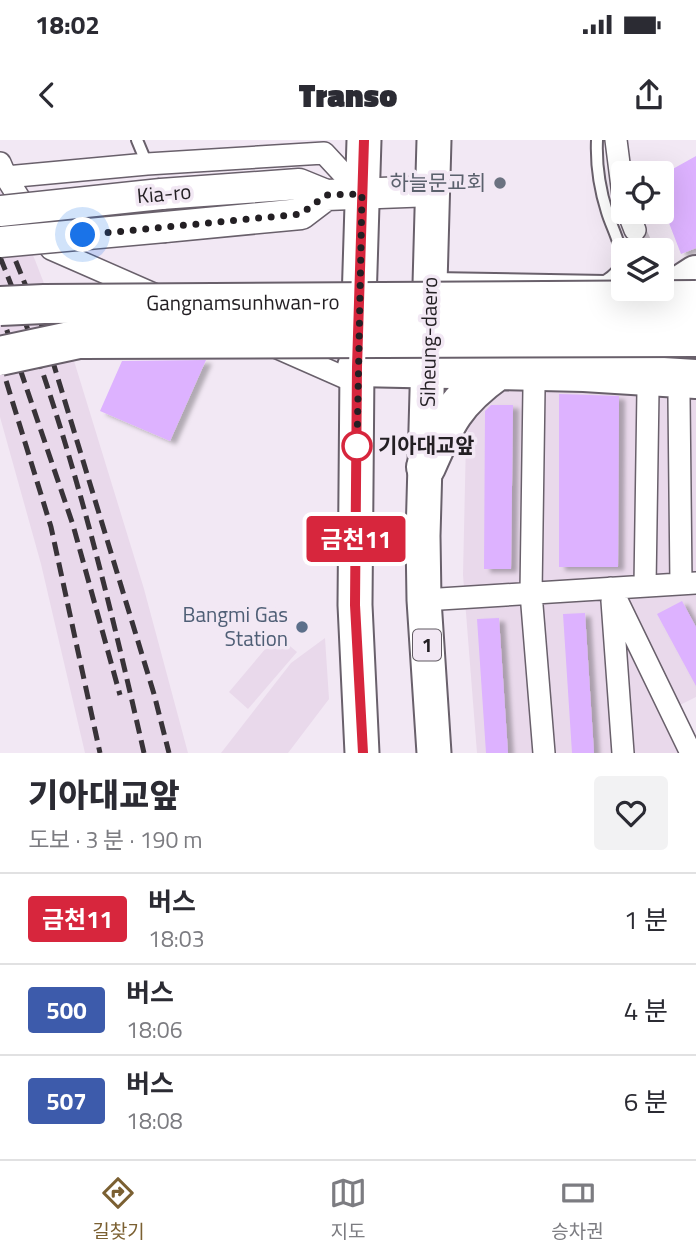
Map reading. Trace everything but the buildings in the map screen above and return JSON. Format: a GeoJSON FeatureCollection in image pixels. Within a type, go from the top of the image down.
{"type":"FeatureCollection","features":[{"type":"Feature","properties":{"kind":"highway"},"geometry":{"type":"LineString","coordinates":[[359,326],[576,327],[640,312],[696,275]]}},
{"type":"Feature","properties":{"kind":"highway","name":"Gangnamsunhwan-ro"},"geometry":{"type":"LineString","coordinates":[[0,306],[696,300]]}},
{"type":"Feature","properties":{"kind":"highway"},"geometry":{"type":"LineString","coordinates":[[0,344],[79,339],[696,337]]}},
{"type":"Feature","properties":{"kind":"highway"},"geometry":{"type":"LineString","coordinates":[[0,356],[79,339]]}},
{"type":"Feature","properties":{"kind":"highway"},"geometry":{"type":"LineString","coordinates":[[357,375],[428,369],[584,372],[688,388]]}},
{"type":"Feature","properties":{"kind":"highway"},"geometry":{"type":"LineString","coordinates":[[426,467],[447,419],[464,397],[497,371]]}},
{"type":"Feature","properties":{"kind":"main road"},"geometry":{"type":"LineString","coordinates":[[362,753],[355,605],[363,140]]}},
{"type":"Feature","properties":{"kind":"main road","name":"Siheung-daero"},"geometry":{"type":"LineString","coordinates":[[434,140],[424,600],[434,753]]}},
{"type":"Feature","properties":{"kind":"main road","name":"Kia-ro"},"geometry":{"type":"LineString","coordinates":[[0,211],[161,194],[299,184],[326,195],[433,191]]}},
{"type":"Feature","properties":{"kind":"main road","name":"Kia-ro"},"geometry":{"type":"LineString","coordinates":[[0,242],[301,214],[326,195]]}},
{"type":"Feature","properties":{"kind":"street"},"geometry":{"type":"LineString","coordinates":[[616,140],[619,161]]}},
{"type":"Feature","properties":{"kind":"street"},"geometry":{"type":"LineString","coordinates":[[357,375],[51,249],[3,170],[324,153],[362,194]]}},
{"type":"Feature","properties":{"kind":"street"},"geometry":{"type":"LineString","coordinates":[[540,388],[531,593],[544,753]]}},
{"type":"Feature","properties":{"kind":"street"},"geometry":{"type":"LineString","coordinates":[[424,600],[688,583],[688,388]]}},
{"type":"Feature","properties":{"kind":"street"},"geometry":{"type":"LineString","coordinates":[[641,390],[645,586]]}},
{"type":"Feature","properties":{"kind":"street"},"geometry":{"type":"LineString","coordinates":[[611,588],[623,753]]}},
{"type":"Feature","properties":{"kind":"street"},"geometry":{"type":"LineString","coordinates":[[611,588],[691,753]]}},
{"type":"Feature","properties":{"kind":"lane"},"geometry":{"type":"LineString","coordinates":[[137,140],[147,164]]}},
{"type":"Feature","properties":{"kind":"lane"},"geometry":{"type":"LineString","coordinates":[[430,278],[605,281],[613,276],[620,263],[620,250],[600,180],[597,140]]}},
{"type":"Feature","properties":{"kind":"shaded area"},"geometry":{"type":"Polygon","coordinates":[[[0,182],[35,260],[75,364],[144,589],[188,753],[85,753],[41,564],[0,417],[0,182]]]}},
{"type":"Feature","properties":{"kind":"shaded area"},"geometry":{"type":"Polygon","coordinates":[[[513,386],[696,397],[696,697],[670,710],[691,753],[477,753],[463,575],[466,440],[470,418],[493,394],[513,386]]]}},
{"type":"Feature","properties":{"kind":"shaded area"},"geometry":{"type":"Polygon","coordinates":[[[277,635],[297,652],[248,709],[229,692],[277,635]]]}},
{"type":"Feature","properties":{"kind":"shaded area"},"geometry":{"type":"Polygon","coordinates":[[[325,638],[329,699],[288,753],[221,753],[291,663],[325,638]]]}},
{"type":"Feature","properties":{"kind":"tunnel"},"geometry":{"type":"LineString","coordinates":[[635,230],[639,238]]}},
{"type":"Feature","properties":{"kind":"railway"},"geometry":{"type":"LineString","coordinates":[[0,222],[42,326],[154,694],[169,753]]}},
{"type":"Feature","properties":{"kind":"railway"},"geometry":{"type":"LineString","coordinates":[[0,257],[45,378],[64,440],[115,627],[144,753]]}},
{"type":"Feature","properties":{"kind":"railway"},"geometry":{"type":"LineString","coordinates":[[0,310],[73,525],[120,695]]}},
{"type":"Feature","properties":{"kind":"railway"},"geometry":{"type":"LineString","coordinates":[[0,361],[51,527],[100,753]]}},
{"type":"Feature","properties":{"kind":"bus line","name":"금천11"},"geometry":{"type":"LineString","coordinates":[[363,753],[355,605],[357,367],[364,140]]}},
{"type":"Feature","properties":{"kind":"place","name":"하늘문교회"},"geometry":{"type":"Point","coordinates":[500,183]}},
{"type":"Feature","properties":{"kind":"place","name":"기아대교앞"},"geometry":{"type":"Point","coordinates":[357,446]}},
{"type":"Feature","properties":{"kind":"place","name":"Bangmi Gas Station"},"geometry":{"type":"Point","coordinates":[302,627]}},
{"type":"Feature","properties":{"kind":"route"},"geometry":{"type":"LineString","coordinates":[[83,235],[301,214],[326,195],[362,194],[357,446]]}}]}
